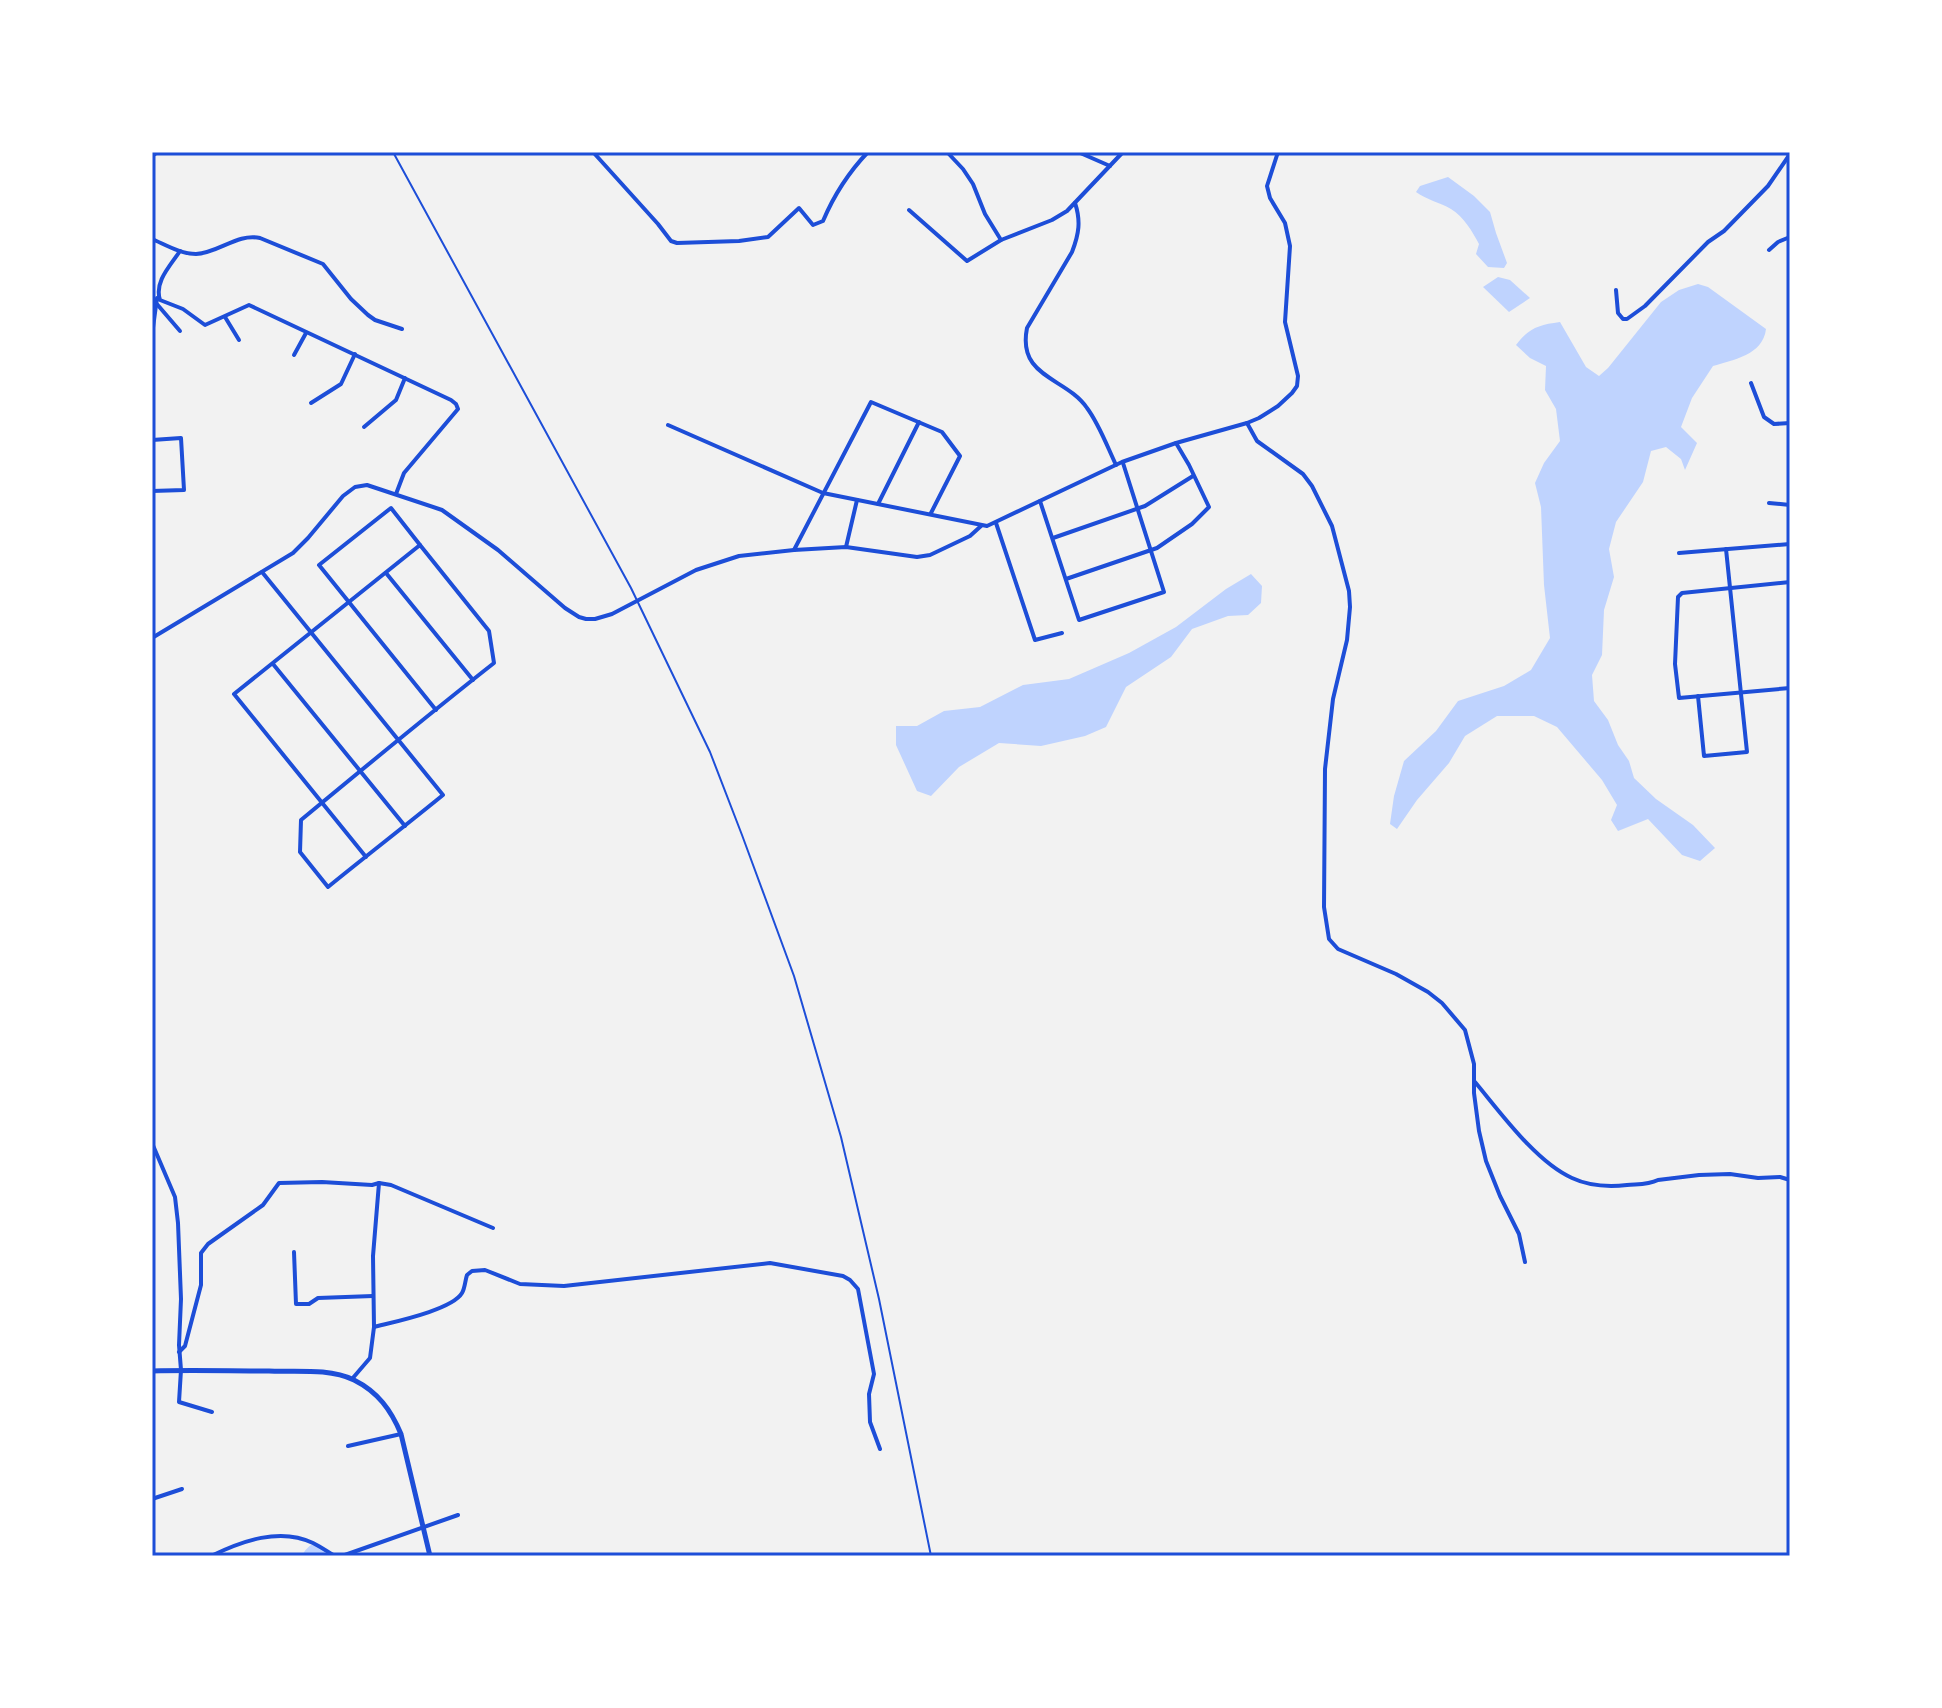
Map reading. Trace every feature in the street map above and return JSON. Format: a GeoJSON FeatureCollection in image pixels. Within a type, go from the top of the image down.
{"type":"FeatureCollection","features":[{"type":"Feature","properties":{"kind":"street"},"geometry":{"type":"LineString","coordinates":[[593,152],[671,241],[706,243],[768,237],[799,208],[813,225],[823,221],[834,196],[868,152]]}},
{"type":"Feature","properties":{"kind":"street"},"geometry":{"type":"LineString","coordinates":[[947,152],[973,184],[985,214],[1001,240]]}},
{"type":"Feature","properties":{"kind":"street"},"geometry":{"type":"LineString","coordinates":[[1078,152],[1110,166]]}},
{"type":"Feature","properties":{"kind":"street"},"geometry":{"type":"LineString","coordinates":[[909,210],[967,261],[1001,240],[1067,211],[1123,152]]}},
{"type":"Feature","properties":{"kind":"street"},"geometry":{"type":"LineString","coordinates":[[668,425],[823,493],[987,526],[1122,462],[1247,423],[1278,406],[1297,386],[1298,376],[1285,322],[1290,246],[1285,223],[1270,198],[1267,186],[1278,152]]}},
{"type":"Feature","properties":{"kind":"street"},"geometry":{"type":"LineString","coordinates":[[1616,290],[1618,313],[1627,319],[1645,306],[1708,242],[1724,231],[1768,186],[1790,154]]}},
{"type":"Feature","properties":{"kind":"street"},"geometry":{"type":"LineString","coordinates":[[1075,203],[1080,227],[1077,239],[1027,328],[1026,351],[1036,367],[1089,409],[1116,465]]}},
{"type":"Feature","properties":{"kind":"street"},"geometry":{"type":"LineString","coordinates":[[1769,250],[1790,237]]}},
{"type":"Feature","properties":{"kind":"street"},"geometry":{"type":"LineString","coordinates":[[152,239],[180,251],[200,254],[239,239],[260,238],[323,264],[368,315],[402,329]]}},
{"type":"Feature","properties":{"kind":"street"},"geometry":{"type":"LineString","coordinates":[[152,335],[158,288],[180,251]]}},
{"type":"Feature","properties":{"kind":"street"},"geometry":{"type":"LineString","coordinates":[[158,296],[205,325],[249,305],[456,404],[458,409],[404,473],[396,495]]}},
{"type":"Feature","properties":{"kind":"street"},"geometry":{"type":"LineString","coordinates":[[156,303],[180,331]]}},
{"type":"Feature","properties":{"kind":"street"},"geometry":{"type":"LineString","coordinates":[[225,317],[239,340]]}},
{"type":"Feature","properties":{"kind":"street"},"geometry":{"type":"LineString","coordinates":[[294,355],[306,332]]}},
{"type":"Feature","properties":{"kind":"street"},"geometry":{"type":"LineString","coordinates":[[311,403],[341,384],[355,354]]}},
{"type":"Feature","properties":{"kind":"street"},"geometry":{"type":"LineString","coordinates":[[364,427],[396,400],[405,377]]}},
{"type":"Feature","properties":{"kind":"street"},"geometry":{"type":"LineString","coordinates":[[1751,383],[1764,417],[1774,424],[1790,423]]}},
{"type":"Feature","properties":{"kind":"street"},"geometry":{"type":"LineString","coordinates":[[794,550],[871,402],[942,432],[960,456],[930,514]]}},
{"type":"Feature","properties":{"kind":"street"},"geometry":{"type":"LineString","coordinates":[[878,504],[919,422]]}},
{"type":"Feature","properties":{"kind":"street"},"geometry":{"type":"LineString","coordinates":[[1247,423],[1257,441],[1303,474],[1312,486],[1332,526],[1349,591],[1347,640],[1333,699],[1325,769],[1324,907],[1329,939],[1338,949],[1396,974],[1442,1003],[1465,1030],[1474,1064],[1479,1131],[1486,1161],[1519,1234],[1525,1262]]}},
{"type":"Feature","properties":{"kind":"street"},"geometry":{"type":"LineString","coordinates":[[152,440],[181,438],[184,490],[152,491]]}},
{"type":"Feature","properties":{"kind":"street"},"geometry":{"type":"LineString","coordinates":[[1066,579],[1151,550],[1192,524],[1209,507],[1176,443]]}},
{"type":"Feature","properties":{"kind":"street"},"geometry":{"type":"LineString","coordinates":[[1040,501],[1079,620],[1164,592],[1122,462]]}},
{"type":"Feature","properties":{"kind":"street"},"geometry":{"type":"LineString","coordinates":[[1053,538],[1138,509],[1194,475]]}},
{"type":"Feature","properties":{"kind":"street"},"geometry":{"type":"LineString","coordinates":[[152,638],[293,553],[343,496],[355,487],[367,485],[442,510],[498,550],[565,608],[579,617],[595,619],[612,614],[715,563],[739,556],[846,547],[917,557],[930,555],[970,536],[981,526]]}},
{"type":"Feature","properties":{"kind":"street"},"geometry":{"type":"LineString","coordinates":[[846,547],[857,500]]}},
{"type":"Feature","properties":{"kind":"street"},"geometry":{"type":"LineString","coordinates":[[1769,503],[1790,505]]}},
{"type":"Feature","properties":{"kind":"street"},"geometry":{"type":"LineString","coordinates":[[262,572],[399,740],[443,795],[328,887],[300,852],[301,820],[360,771],[399,740],[494,663],[489,631],[391,508],[319,565],[436,710]]}},
{"type":"Feature","properties":{"kind":"street"},"geometry":{"type":"LineString","coordinates":[[996,523],[1035,640],[1062,633]]}},
{"type":"Feature","properties":{"kind":"street"},"geometry":{"type":"LineString","coordinates":[[1679,553],[1790,544]]}},
{"type":"Feature","properties":{"kind":"street"},"geometry":{"type":"LineString","coordinates":[[366,857],[234,694],[420,545]]}},
{"type":"Feature","properties":{"kind":"street"},"geometry":{"type":"LineString","coordinates":[[1698,696],[1704,756],[1747,752],[1726,549]]}},
{"type":"Feature","properties":{"kind":"street"},"geometry":{"type":"LineString","coordinates":[[386,572],[473,680]]}},
{"type":"Feature","properties":{"kind":"street"},"geometry":{"type":"LineString","coordinates":[[1790,583],[1682,593],[1678,597],[1675,664],[1679,698],[1790,688]]}},
{"type":"Feature","properties":{"kind":"street"},"geometry":{"type":"LineString","coordinates":[[272,663],[405,826]]}},
{"type":"Feature","properties":{"kind":"street"},"geometry":{"type":"LineString","coordinates":[[1473,1080],[1505,1121],[1537,1154],[1575,1180],[1614,1186],[1699,1175],[1730,1174],[1790,1180]]}},
{"type":"Feature","properties":{"kind":"street"},"geometry":{"type":"LineString","coordinates":[[152,1143],[175,1197],[181,1299],[179,1402],[212,1412]]}},
{"type":"Feature","properties":{"kind":"street"},"geometry":{"type":"LineString","coordinates":[[179,1352],[185,1346],[201,1285],[201,1253],[208,1244],[263,1205],[279,1183],[391,1185],[493,1228]]}},
{"type":"Feature","properties":{"kind":"street"},"geometry":{"type":"LineString","coordinates":[[352,1379],[370,1358],[374,1327],[373,1256],[379,1183]]}},
{"type":"Feature","properties":{"kind":"street"},"geometry":{"type":"LineString","coordinates":[[294,1252],[296,1304],[309,1304],[318,1298],[373,1296]]}},
{"type":"Feature","properties":{"kind":"street"},"geometry":{"type":"LineString","coordinates":[[374,1327],[443,1307],[460,1297],[467,1275],[478,1270],[520,1284],[564,1286],[770,1263],[843,1276],[858,1289],[874,1374],[869,1394],[870,1422],[880,1449]]}},
{"type":"Feature","properties":{"kind":"street"},"geometry":{"type":"LineString","coordinates":[[152,1371],[319,1372],[352,1379],[371,1390],[384,1402],[401,1434],[430,1556]]}},
{"type":"Feature","properties":{"kind":"street"},"geometry":{"type":"LineString","coordinates":[[348,1446],[401,1434]]}},
{"type":"Feature","properties":{"kind":"street"},"geometry":{"type":"LineString","coordinates":[[152,1499],[182,1489]]}},
{"type":"Feature","properties":{"kind":"street"},"geometry":{"type":"LineString","coordinates":[[342,1556],[458,1515]]}},
{"type":"Feature","properties":{"kind":"street"},"geometry":{"type":"LineString","coordinates":[[211,1556],[246,1541],[273,1536],[311,1542],[335,1556]]}},
{"type":"Feature","properties":{"kind":"lane"},"geometry":{"type":"LineString","coordinates":[[393,152],[648,622],[710,752],[794,976],[841,1137],[879,1299],[931,1556]]}},
{"type":"Feature","properties":{"kind":"water"},"geometry":{"type":"Polygon","coordinates":[[[1448,177],[1490,212],[1507,263],[1504,268],[1488,267],[1476,254],[1479,244],[1456,212],[1416,192],[1420,186],[1448,177]]]}},
{"type":"Feature","properties":{"kind":"water"},"geometry":{"type":"Polygon","coordinates":[[[1498,277],[1510,280],[1530,298],[1509,312],[1483,287],[1498,277]]]}},
{"type":"Feature","properties":{"kind":"water"},"geometry":{"type":"Polygon","coordinates":[[[1698,284],[1708,287],[1766,329],[1764,338],[1746,355],[1713,366],[1692,398],[1681,427],[1697,443],[1685,470],[1681,459],[1666,447],[1651,451],[1643,482],[1616,522],[1609,549],[1614,577],[1604,610],[1602,655],[1592,675],[1594,701],[1608,720],[1634,778],[1656,799],[1693,825],[1715,848],[1700,861],[1682,855],[1648,819],[1618,831],[1611,820],[1617,805],[1602,780],[1557,727],[1534,716],[1497,716],[1465,736],[1449,763],[1397,829],[1390,824],[1404,761],[1436,731],[1458,701],[1504,686],[1531,670],[1550,638],[1541,507],[1535,483],[1544,463],[1560,441],[1556,409],[1545,390],[1546,366],[1530,358],[1516,345],[1535,328],[1560,322],[1586,367],[1599,376],[1661,302],[1679,290],[1698,284]]]}},
{"type":"Feature","properties":{"kind":"water"},"geometry":{"type":"Polygon","coordinates":[[[1251,574],[1262,586],[1261,603],[1248,615],[1228,616],[1192,629],[1171,657],[1126,687],[1106,727],[1085,736],[1041,746],[999,743],[959,767],[931,796],[917,791],[896,745],[896,726],[917,726],[944,711],[980,707],[1023,685],[1069,679],[1129,653],[1176,627],[1251,574]]]}},
{"type":"Feature","properties":{"kind":"waterway"},"geometry":{"type":"LineString","coordinates":[[311,1556],[315,1552],[324,1556]]}}]}
